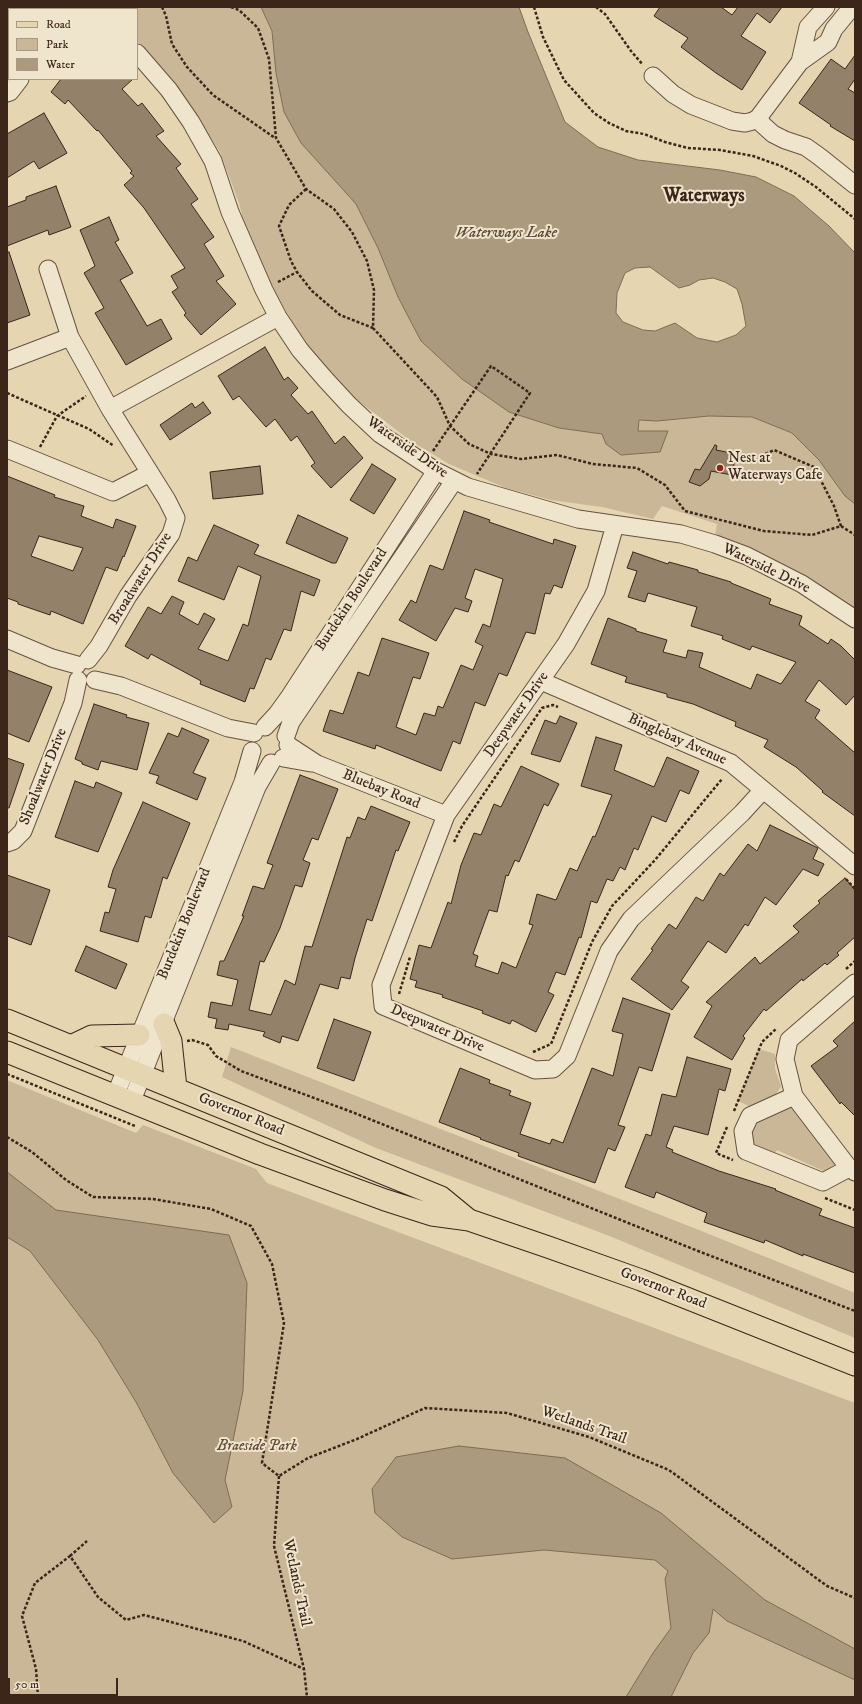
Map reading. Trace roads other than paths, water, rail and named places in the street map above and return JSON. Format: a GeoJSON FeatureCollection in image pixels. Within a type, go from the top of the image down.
{"type":"FeatureCollection","features":[{"type":"Feature","properties":{"kind":"main road","name":"Governor Road"},"geometry":{"type":"LineString","coordinates":[[7,1020],[441,1197],[469,1220]]}},
{"type":"Feature","properties":{"kind":"main road"},"geometry":{"type":"LineString","coordinates":[[164,1024],[171,1041],[176,1088]]}},
{"type":"Feature","properties":{"kind":"main road"},"geometry":{"type":"LineString","coordinates":[[71,1046],[92,1036],[139,1035]]}},
{"type":"Feature","properties":{"kind":"main road","name":"Governor Road"},"geometry":{"type":"LineString","coordinates":[[7,1052],[260,1154],[385,1200],[432,1215],[469,1220],[641,1280],[855,1365]]}},
{"type":"Feature","properties":{"kind":"street"},"geometry":{"type":"LineString","coordinates":[[800,62],[808,27],[826,7]]}},
{"type":"Feature","properties":{"kind":"street"},"geometry":{"type":"LineString","coordinates":[[653,76],[673,94],[698,108],[732,121],[745,123],[758,118],[800,62],[828,42],[834,29],[852,7]]}},
{"type":"Feature","properties":{"kind":"street","name":"Waterside Drive"},"geometry":{"type":"LineString","coordinates":[[138,55],[170,90],[191,122],[213,161],[230,212],[264,290],[278,317],[300,350],[349,405],[380,434],[431,467],[461,484],[578,519],[681,534],[748,556],[802,584],[855,619]]}},
{"type":"Feature","properties":{"kind":"street"},"geometry":{"type":"LineString","coordinates":[[7,93],[10,92],[19,80]]}},
{"type":"Feature","properties":{"kind":"street"},"geometry":{"type":"LineString","coordinates":[[758,118],[773,134],[806,147],[855,185]]}},
{"type":"Feature","properties":{"kind":"street","name":"Broadwater Drive"},"geometry":{"type":"LineString","coordinates":[[48,269],[70,337],[110,409],[150,472],[176,518],[171,534],[128,596],[99,646],[87,672]]}},
{"type":"Feature","properties":{"kind":"street"},"geometry":{"type":"LineString","coordinates":[[110,409],[278,317]]}},
{"type":"Feature","properties":{"kind":"street"},"geometry":{"type":"LineString","coordinates":[[7,362],[70,337]]}},
{"type":"Feature","properties":{"kind":"street"},"geometry":{"type":"LineString","coordinates":[[7,449],[114,492],[150,472]]}},
{"type":"Feature","properties":{"kind":"street","name":"Burdekin Boulevard"},"geometry":{"type":"LineString","coordinates":[[134,1071],[139,1035],[243,782],[255,739],[277,714],[290,696],[431,467]]}},
{"type":"Feature","properties":{"kind":"street","name":"Burdekin Boulevard"},"geometry":{"type":"LineString","coordinates":[[123,1100],[134,1071],[164,1024],[258,787],[282,751],[291,722],[461,484]]}},
{"type":"Feature","properties":{"kind":"street","name":"Deepwater Drive"},"geometry":{"type":"LineString","coordinates":[[615,525],[596,591],[566,644],[446,815],[380,985],[383,1006],[535,1070],[553,1069],[567,1056],[610,951],[631,919],[742,813],[763,790]]}},
{"type":"Feature","properties":{"kind":"street"},"geometry":{"type":"LineString","coordinates":[[7,639],[120,686],[255,739],[277,728],[282,751],[260,761],[255,739]]}},
{"type":"Feature","properties":{"kind":"street","name":"Shoalwater Drive"},"geometry":{"type":"LineString","coordinates":[[7,843],[13,841],[23,831],[87,672]]}},
{"type":"Feature","properties":{"kind":"street","name":"Binglebay Avenue"},"geometry":{"type":"LineString","coordinates":[[541,681],[731,763],[763,790],[850,871]]}},
{"type":"Feature","properties":{"kind":"street","name":"Bluebay Road"},"geometry":{"type":"LineString","coordinates":[[282,751],[446,815]]}},
{"type":"Feature","properties":{"kind":"street"},"geometry":{"type":"LineString","coordinates":[[794,1096],[750,1116],[743,1131],[746,1151],[823,1182],[852,1170],[794,1096],[785,1059],[789,1040],[855,984]]}},
{"type":"Feature","properties":{"kind":"water","name":"Waterways Lake"},"geometry":{"type":"Polygon","coordinates":[[[261,7],[519,7],[565,122],[598,147],[638,160],[720,170],[756,177],[794,196],[829,226],[855,253],[855,504],[845,496],[819,460],[792,433],[752,417],[709,416],[657,421],[639,420],[638,431],[668,431],[660,452],[621,455],[606,444],[602,434],[559,428],[509,412],[462,379],[421,341],[398,297],[378,248],[356,204],[301,143],[284,112],[276,73],[272,31],[261,7]],[[650,267],[635,268],[625,273],[617,293],[616,313],[623,322],[643,330],[655,331],[675,323],[697,338],[717,342],[736,335],[746,326],[742,304],[737,289],[725,282],[713,278],[699,280],[690,285],[679,288],[650,267]]]}},
{"type":"Feature","properties":{"kind":"water"},"geometry":{"type":"Polygon","coordinates":[[[7,1172],[56,1210],[229,1235],[247,1283],[243,1391],[225,1480],[232,1507],[214,1523],[173,1473],[136,1402],[98,1340],[30,1251],[7,1237],[7,1172]]]}},
{"type":"Feature","properties":{"kind":"water"},"geometry":{"type":"Polygon","coordinates":[[[459,1446],[565,1458],[661,1513],[765,1600],[855,1649],[855,1680],[727,1621],[713,1609],[709,1633],[693,1653],[671,1697],[626,1697],[653,1653],[671,1628],[665,1579],[668,1571],[655,1560],[544,1550],[452,1559],[402,1537],[375,1513],[372,1489],[396,1457],[459,1446]]]}},
{"type":"Feature","properties":{"kind":"place","name":"Nest at Waterways Cafe"},"geometry":{"type":"Point","coordinates":[720,468]}},
{"type":"Feature","properties":{"kind":"district","name":"Waterways"},"geometry":{"type":"Point","coordinates":[704,197]}},
{"type":"Feature","properties":{"kind":"park label","name":"Braeside Park"},"geometry":{"type":"Point","coordinates":[257,1447]}}]}
